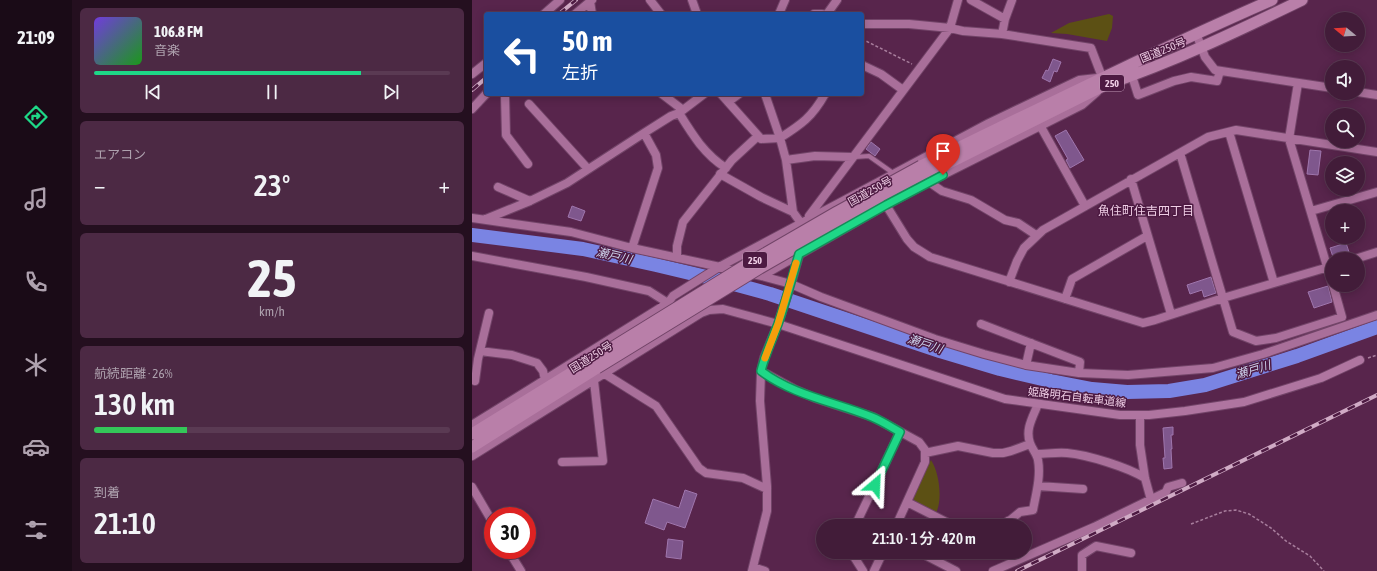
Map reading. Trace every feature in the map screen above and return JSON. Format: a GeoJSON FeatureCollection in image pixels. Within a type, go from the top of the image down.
{"type":"FeatureCollection","features":[{"type":"Feature","properties":{"kind":"highway","name":"国道250号"},"geometry":{"type":"LineString","coordinates":[[472,447],[598,367],[760,268],[925,175],[1196,33],[1272,0]]}},
{"type":"Feature","properties":{"kind":"highway","name":"国道250号"},"geometry":{"type":"LineString","coordinates":[[1104,81],[1132,76],[1202,48],[1302,0]]}},
{"type":"Feature","properties":{"kind":"highway","name":"国道250号"},"geometry":{"type":"LineString","coordinates":[[472,434],[598,367]]}},
{"type":"Feature","properties":{"kind":"main road","name":"姫路明石自転車道線"},"geometry":{"type":"LineString","coordinates":[[778,322],[1005,399],[1120,415],[1140,415],[1185,411],[1244,402],[1321,378],[1360,360]]}},
{"type":"Feature","properties":{"kind":"street"},"geometry":{"type":"LineString","coordinates":[[546,12],[560,0]]}},
{"type":"Feature","properties":{"kind":"street"},"geometry":{"type":"LineString","coordinates":[[650,0],[659,12]]}},
{"type":"Feature","properties":{"kind":"street"},"geometry":{"type":"LineString","coordinates":[[692,0],[696,12]]}},
{"type":"Feature","properties":{"kind":"street"},"geometry":{"type":"LineString","coordinates":[[781,12],[785,0]]}},
{"type":"Feature","properties":{"kind":"street"},"geometry":{"type":"LineString","coordinates":[[828,12],[837,0]]}},
{"type":"Feature","properties":{"kind":"street"},"geometry":{"type":"LineString","coordinates":[[804,221],[950,28],[958,0]]}},
{"type":"Feature","properties":{"kind":"street"},"geometry":{"type":"LineString","coordinates":[[972,0],[1005,19]]}},
{"type":"Feature","properties":{"kind":"street"},"geometry":{"type":"LineString","coordinates":[[1002,34],[1005,19],[1012,0]]}},
{"type":"Feature","properties":{"kind":"street"},"geometry":{"type":"LineString","coordinates":[[577,12],[587,2],[591,12]]}},
{"type":"Feature","properties":{"kind":"street"},"geometry":{"type":"LineString","coordinates":[[864,24],[909,24],[950,28],[963,31],[1002,34],[1091,48],[1104,81]]}},
{"type":"Feature","properties":{"kind":"street"},"geometry":{"type":"LineString","coordinates":[[1196,33],[1205,57],[1215,70],[1325,87]]}},
{"type":"Feature","properties":{"kind":"street"},"geometry":{"type":"LineString","coordinates":[[472,74],[484,65]]}},
{"type":"Feature","properties":{"kind":"street"},"geometry":{"type":"LineString","coordinates":[[864,66],[881,74],[903,90]]}},
{"type":"Feature","properties":{"kind":"street"},"geometry":{"type":"LineString","coordinates":[[1132,76],[1138,95],[1174,81],[1191,77],[1217,81],[1220,71]]}},
{"type":"Feature","properties":{"kind":"street"},"geometry":{"type":"LineString","coordinates":[[472,425],[545,380],[719,267],[989,123],[1079,80],[1104,81]]}},
{"type":"Feature","properties":{"kind":"street"},"geometry":{"type":"LineString","coordinates":[[762,276],[886,205],[925,175],[1041,127],[1082,105],[1104,81]]}},
{"type":"Feature","properties":{"kind":"street"},"geometry":{"type":"LineString","coordinates":[[1298,83],[1289,139],[1325,252]]}},
{"type":"Feature","properties":{"kind":"street"},"geometry":{"type":"LineString","coordinates":[[1365,93],[1377,95]]}},
{"type":"Feature","properties":{"kind":"street"},"geometry":{"type":"LineString","coordinates":[[472,109],[484,96]]}},
{"type":"Feature","properties":{"kind":"street"},"geometry":{"type":"LineString","coordinates":[[505,96],[506,135],[528,164]]}},
{"type":"Feature","properties":{"kind":"street"},"geometry":{"type":"LineString","coordinates":[[664,96],[681,112],[700,145],[716,161],[723,171],[761,197],[793,212],[807,224],[791,284],[764,358],[761,371],[760,400],[767,489],[767,511],[752,569],[765,571]]}},
{"type":"Feature","properties":{"kind":"street"},"geometry":{"type":"LineString","coordinates":[[485,219],[530,201],[567,183],[671,116],[681,112],[701,96]]}},
{"type":"Feature","properties":{"kind":"street"},"geometry":{"type":"LineString","coordinates":[[724,96],[762,139],[780,138],[802,123],[817,108],[824,96]]}},
{"type":"Feature","properties":{"kind":"street"},"geometry":{"type":"LineString","coordinates":[[728,102],[736,96]]}},
{"type":"Feature","properties":{"kind":"street"},"geometry":{"type":"LineString","coordinates":[[766,96],[786,160],[793,212]]}},
{"type":"Feature","properties":{"kind":"street"},"geometry":{"type":"LineString","coordinates":[[529,104],[588,169]]}},
{"type":"Feature","properties":{"kind":"street"},"geometry":{"type":"LineString","coordinates":[[1041,127],[1085,206]]}},
{"type":"Feature","properties":{"kind":"street"},"geometry":{"type":"LineString","coordinates":[[1009,282],[1024,248],[1036,235],[1208,137],[1236,130],[1377,152]]}},
{"type":"Feature","properties":{"kind":"street"},"geometry":{"type":"LineString","coordinates":[[1229,132],[1274,283]]}},
{"type":"Feature","properties":{"kind":"street"},"geometry":{"type":"LineString","coordinates":[[632,248],[658,168],[656,155],[644,133]]}},
{"type":"Feature","properties":{"kind":"street"},"geometry":{"type":"LineString","coordinates":[[676,258],[677,246],[684,222],[723,171],[740,152],[758,136]]}},
{"type":"Feature","properties":{"kind":"street"},"geometry":{"type":"LineString","coordinates":[[1180,153],[1233,332],[1256,341],[1276,338],[1342,317],[1334,292]]}},
{"type":"Feature","properties":{"kind":"street"},"geometry":{"type":"LineString","coordinates":[[786,160],[815,156],[852,158]]}},
{"type":"Feature","properties":{"kind":"street"},"geometry":{"type":"LineString","coordinates":[[893,173],[925,175],[942,191],[972,200],[1005,220],[1018,223],[1036,235]]}},
{"type":"Feature","properties":{"kind":"street"},"geometry":{"type":"LineString","coordinates":[[1131,180],[1171,314]]}},
{"type":"Feature","properties":{"kind":"street"},"geometry":{"type":"LineString","coordinates":[[498,187],[530,201]]}},
{"type":"Feature","properties":{"kind":"street"},"geometry":{"type":"LineString","coordinates":[[1311,211],[1377,192]]}},
{"type":"Feature","properties":{"kind":"street"},"geometry":{"type":"LineString","coordinates":[[886,205],[907,239],[914,247],[930,257],[1143,322],[1325,268]]}},
{"type":"Feature","properties":{"kind":"street"},"geometry":{"type":"LineString","coordinates":[[472,218],[571,232],[632,248],[762,276],[791,284],[821,297],[935,339],[984,354],[1026,365],[1079,373],[1128,375],[1213,368],[1263,354],[1377,315]]}},
{"type":"Feature","properties":{"kind":"street"},"geometry":{"type":"LineString","coordinates":[[1065,299],[1072,279],[1147,236]]}},
{"type":"Feature","properties":{"kind":"street"},"geometry":{"type":"LineString","coordinates":[[1365,256],[1377,252]]}},
{"type":"Feature","properties":{"kind":"street"},"geometry":{"type":"LineString","coordinates":[[472,256],[586,277],[649,291],[670,300],[693,317]]}},
{"type":"Feature","properties":{"kind":"street"},"geometry":{"type":"LineString","coordinates":[[562,462],[603,461],[594,381],[598,367],[693,317],[717,308],[778,322]]}},
{"type":"Feature","properties":{"kind":"street"},"geometry":{"type":"LineString","coordinates":[[475,381],[489,313]]}},
{"type":"Feature","properties":{"kind":"street"},"geometry":{"type":"LineString","coordinates":[[981,324],[1080,362],[1079,373]]}},
{"type":"Feature","properties":{"kind":"street"},"geometry":{"type":"LineString","coordinates":[[1256,341],[1263,354]]}},
{"type":"Feature","properties":{"kind":"street"},"geometry":{"type":"LineString","coordinates":[[1026,365],[1031,343]]}},
{"type":"Feature","properties":{"kind":"street"},"geometry":{"type":"LineString","coordinates":[[480,351],[512,355],[537,364],[543,371],[545,380]]}},
{"type":"Feature","properties":{"kind":"street"},"geometry":{"type":"LineString","coordinates":[[598,367],[656,406],[699,468],[706,473],[743,478],[767,489]]}},
{"type":"Feature","properties":{"kind":"street"},"geometry":{"type":"LineString","coordinates":[[761,371],[794,389],[815,398],[873,418],[919,442],[925,453],[925,462],[899,519]]}},
{"type":"Feature","properties":{"kind":"street"},"geometry":{"type":"LineString","coordinates":[[472,456],[594,381]]}},
{"type":"Feature","properties":{"kind":"street"},"geometry":{"type":"LineString","coordinates":[[1013,519],[1020,512],[1033,510],[1038,486],[1038,466],[1036,454],[1030,444],[1028,434],[1029,424],[1038,404]]}},
{"type":"Feature","properties":{"kind":"street"},"geometry":{"type":"LineString","coordinates":[[1140,415],[1140,445],[1145,478],[1151,500]]}},
{"type":"Feature","properties":{"kind":"street"},"geometry":{"type":"LineString","coordinates":[[858,519],[900,432]]}},
{"type":"Feature","properties":{"kind":"street"},"geometry":{"type":"LineString","coordinates":[[925,453],[958,446],[993,453],[1003,453],[1011,452],[1030,444]]}},
{"type":"Feature","properties":{"kind":"street"},"geometry":{"type":"LineString","coordinates":[[1036,454],[1072,454],[1124,469],[1145,478]]}},
{"type":"Feature","properties":{"kind":"street"},"geometry":{"type":"LineString","coordinates":[[1032,552],[1094,527],[1166,492],[1168,487],[1182,483]]}},
{"type":"Feature","properties":{"kind":"street"},"geometry":{"type":"LineString","coordinates":[[1038,486],[1083,489]]}},
{"type":"Feature","properties":{"kind":"street"},"geometry":{"type":"LineString","coordinates":[[472,487],[484,508]]}},
{"type":"Feature","properties":{"kind":"street"},"geometry":{"type":"LineString","coordinates":[[907,502],[940,519]]}},
{"type":"Feature","properties":{"kind":"street"},"geometry":{"type":"LineString","coordinates":[[1082,571],[1082,554],[1096,546],[1131,553]]}},
{"type":"Feature","properties":{"kind":"street"},"geometry":{"type":"LineString","coordinates":[[514,559],[521,571]]}},
{"type":"Feature","properties":{"kind":"street"},"geometry":{"type":"LineString","coordinates":[[855,559],[863,571]]}},
{"type":"Feature","properties":{"kind":"street"},"geometry":{"type":"LineString","coordinates":[[874,571],[880,559]]}},
{"type":"Feature","properties":{"kind":"street"},"geometry":{"type":"LineString","coordinates":[[933,559],[956,571]]}},
{"type":"Feature","properties":{"kind":"street"},"geometry":{"type":"LineString","coordinates":[[993,571],[1016,559]]}},
{"type":"Feature","properties":{"kind":"lane"},"geometry":{"type":"LineString","coordinates":[[852,158],[869,156],[893,173]]}},
{"type":"Feature","properties":{"kind":"path"},"geometry":{"type":"LineString","coordinates":[[864,40],[920,68]]}},
{"type":"Feature","properties":{"kind":"path"},"geometry":{"type":"LineString","coordinates":[[1360,360],[1377,355]]}},
{"type":"Feature","properties":{"kind":"path"},"geometry":{"type":"LineString","coordinates":[[1190,524],[1231,510],[1249,514],[1310,556],[1324,571]]}},
{"type":"Feature","properties":{"kind":"shaded area"},"geometry":{"type":"Polygon","coordinates":[[[1109,14],[1113,16],[1112,28],[1107,41],[1067,34],[1051,33],[1069,23],[1109,14]]]}},
{"type":"Feature","properties":{"kind":"shaded area"},"geometry":{"type":"Polygon","coordinates":[[[931,460],[938,478],[940,493],[936,513],[915,503],[913,497],[931,460]]]}},
{"type":"Feature","properties":{"kind":"building"},"geometry":{"type":"Polygon","coordinates":[[[1053,59],[1061,62],[1057,72],[1054,71],[1050,82],[1042,78],[1046,70],[1048,71],[1053,59]]]}},
{"type":"Feature","properties":{"kind":"building"},"geometry":{"type":"Polygon","coordinates":[[[1066,130],[1084,160],[1070,168],[1066,160],[1068,159],[1055,136],[1066,130]]]}},
{"type":"Feature","properties":{"kind":"building"},"geometry":{"type":"Polygon","coordinates":[[[871,142],[880,149],[875,156],[866,149],[871,142]]]}},
{"type":"Feature","properties":{"kind":"building"},"geometry":{"type":"Polygon","coordinates":[[[1310,150],[1321,151],[1318,175],[1307,174],[1310,150]]]}},
{"type":"Feature","properties":{"kind":"building"},"geometry":{"type":"Polygon","coordinates":[[[572,206],[585,211],[581,221],[568,217],[572,206]]]}},
{"type":"Feature","properties":{"kind":"building"},"geometry":{"type":"Polygon","coordinates":[[[1346,244],[1349,252],[1331,252],[1330,248],[1346,244]]]}},
{"type":"Feature","properties":{"kind":"building"},"geometry":{"type":"Polygon","coordinates":[[[1211,277],[1216,293],[1204,297],[1202,290],[1190,294],[1187,285],[1211,277]]]}},
{"type":"Feature","properties":{"kind":"building"},"geometry":{"type":"Polygon","coordinates":[[[1325,287],[1325,292],[1330,292],[1332,302],[1314,308],[1308,292],[1325,287]]]}},
{"type":"Feature","properties":{"kind":"building"},"geometry":{"type":"Polygon","coordinates":[[[1173,427],[1173,435],[1171,435],[1172,468],[1164,469],[1163,458],[1165,458],[1163,428],[1173,427]]]}},
{"type":"Feature","properties":{"kind":"building"},"geometry":{"type":"Polygon","coordinates":[[[685,490],[697,494],[685,528],[667,522],[664,530],[645,523],[653,499],[679,508],[685,490]]]}},
{"type":"Feature","properties":{"kind":"building"},"geometry":{"type":"Polygon","coordinates":[[[668,539],[683,541],[681,559],[666,557],[668,539]]]}},
{"type":"Feature","properties":{"kind":"waterway","name":"瀬戸川"},"geometry":{"type":"LineString","coordinates":[[472,235],[583,249],[719,280],[770,294],[940,351],[1000,369],[1092,389],[1127,392],[1169,391],[1205,385],[1297,356],[1377,327]]}},
{"type":"Feature","properties":{"kind":"railway"},"geometry":{"type":"LineString","coordinates":[[561,12],[576,0]]}},
{"type":"Feature","properties":{"kind":"railway"},"geometry":{"type":"LineString","coordinates":[[472,90],[484,80]]}},
{"type":"Feature","properties":{"kind":"railway"},"geometry":{"type":"LineString","coordinates":[[1017,571],[1377,395]]}},
{"type":"Feature","properties":{"kind":"slow traffic"},"geometry":{"type":"LineString","coordinates":[[765,358],[778,324],[796,263]]}},
{"type":"Feature","properties":{"kind":"district","name":"魚住町住吉四丁目"},"geometry":{"type":"Point","coordinates":[1146,211]}},
{"type":"Feature","properties":{"kind":"route"},"geometry":{"type":"LineString","coordinates":[[875,485],[900,432],[873,418],[815,398],[794,389],[761,371],[764,358],[778,324],[791,284],[799,254],[943,175]]}}]}
